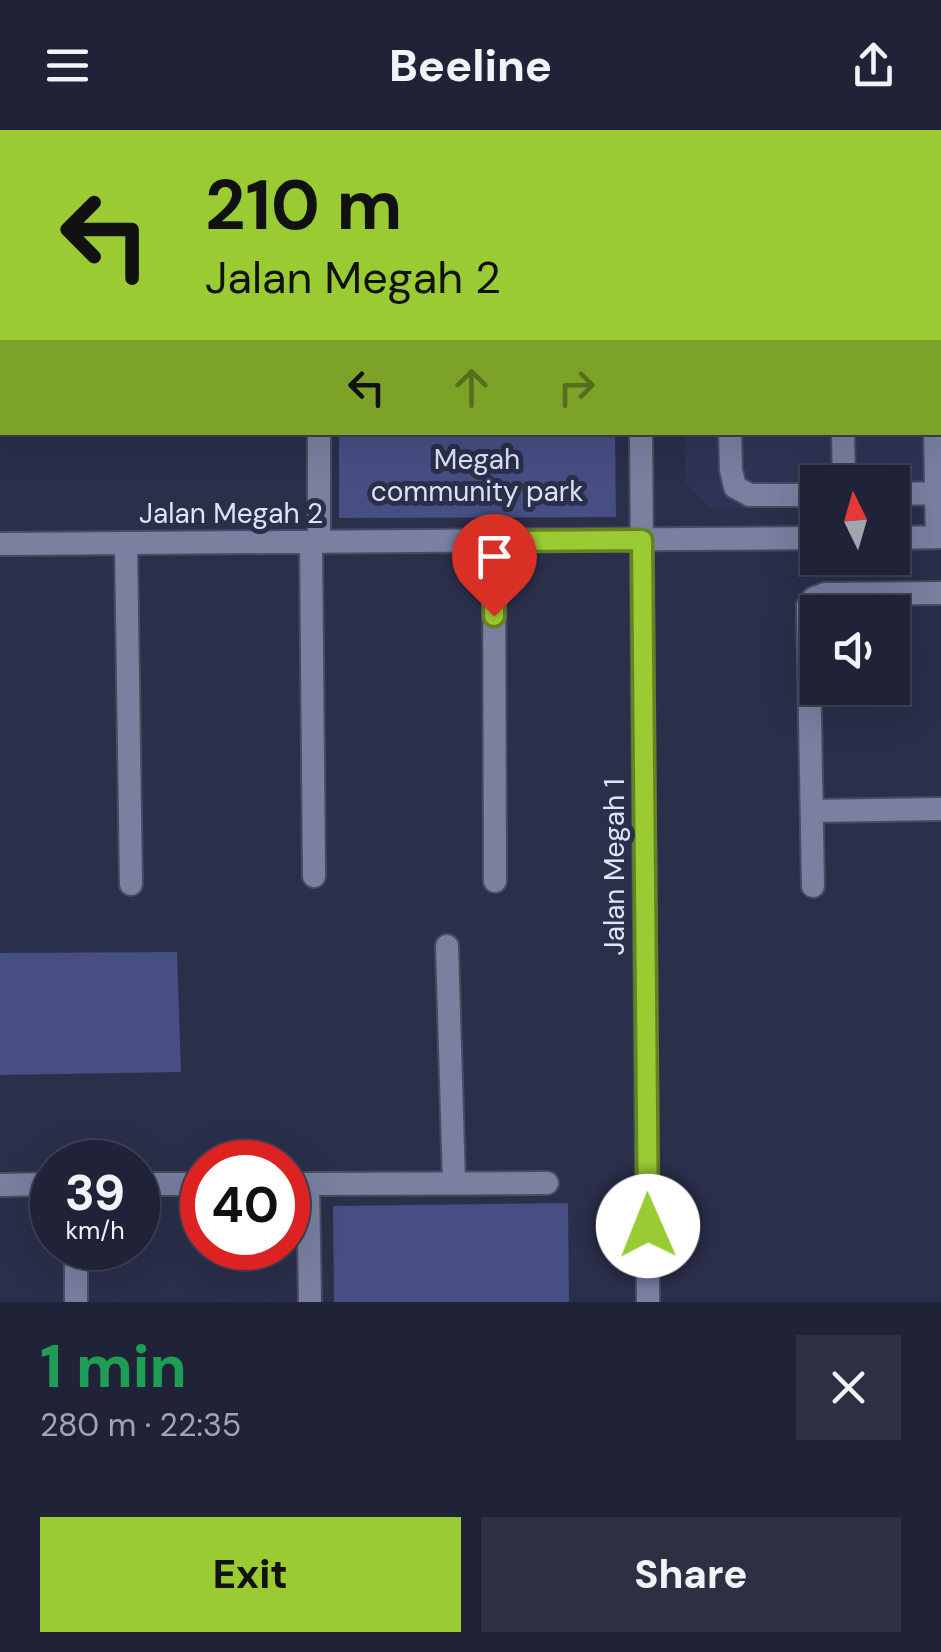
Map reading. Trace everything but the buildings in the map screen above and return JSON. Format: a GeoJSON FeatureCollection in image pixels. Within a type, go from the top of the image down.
{"type":"FeatureCollection","features":[{"type":"Feature","properties":{"kind":"street"},"geometry":{"type":"LineString","coordinates":[[314,876],[319,435]]}},
{"type":"Feature","properties":{"kind":"street","name":"Jalan Megah 1"},"geometry":{"type":"LineString","coordinates":[[641,435],[648,1302]]}},
{"type":"Feature","properties":{"kind":"street"},"geometry":{"type":"LineString","coordinates":[[730,435],[730,470],[735,487],[750,495],[800,495]]}},
{"type":"Feature","properties":{"kind":"street"},"geometry":{"type":"LineString","coordinates":[[843,435],[844,465]]}},
{"type":"Feature","properties":{"kind":"street"},"geometry":{"type":"LineString","coordinates":[[910,538],[939,537],[935,435]]}},
{"type":"Feature","properties":{"kind":"street"},"geometry":{"type":"LineString","coordinates":[[910,494],[938,493]]}},
{"type":"Feature","properties":{"kind":"street","name":"Jalan Megah 2"},"geometry":{"type":"LineString","coordinates":[[0,544],[800,538]]}},
{"type":"Feature","properties":{"kind":"street"},"geometry":{"type":"LineString","coordinates":[[494,541],[495,881]]}},
{"type":"Feature","properties":{"kind":"street"},"geometry":{"type":"LineString","coordinates":[[126,544],[131,884]]}},
{"type":"Feature","properties":{"kind":"street"},"geometry":{"type":"LineString","coordinates":[[813,886],[808,606],[814,598],[825,594],[941,593]]}},
{"type":"Feature","properties":{"kind":"street"},"geometry":{"type":"LineString","coordinates":[[812,810],[941,809]]}},
{"type":"Feature","properties":{"kind":"street"},"geometry":{"type":"LineString","coordinates":[[447,946],[454,1183]]}},
{"type":"Feature","properties":{"kind":"street"},"geometry":{"type":"LineString","coordinates":[[310,1184],[547,1183]]}},
{"type":"Feature","properties":{"kind":"street"},"geometry":{"type":"LineString","coordinates":[[0,1184],[30,1184]]}},
{"type":"Feature","properties":{"kind":"street"},"geometry":{"type":"LineString","coordinates":[[76,1270],[76,1302]]}},
{"type":"Feature","properties":{"kind":"street"},"geometry":{"type":"LineString","coordinates":[[307,1270],[310,1302]]}},
{"type":"Feature","properties":{"kind":"shaded area"},"geometry":{"type":"Polygon","coordinates":[[[685,435],[941,435],[941,506],[910,507],[910,465],[800,465],[800,507],[711,508],[685,483],[685,435]]]}},
{"type":"Feature","properties":{"kind":"green space","name":"Megah community park"},"geometry":{"type":"Polygon","coordinates":[[[339,435],[615,435],[616,517],[339,518],[339,435]]]}},
{"type":"Feature","properties":{"kind":"green space"},"geometry":{"type":"Polygon","coordinates":[[[177,952],[181,1072],[0,1075],[0,953],[177,952]]]}},
{"type":"Feature","properties":{"kind":"green space"},"geometry":{"type":"Polygon","coordinates":[[[568,1203],[569,1302],[334,1302],[333,1206],[568,1203]]]}},
{"type":"Feature","properties":{"kind":"route"},"geometry":{"type":"LineString","coordinates":[[494,616],[494,541],[642,540],[648,1226]]}}]}
